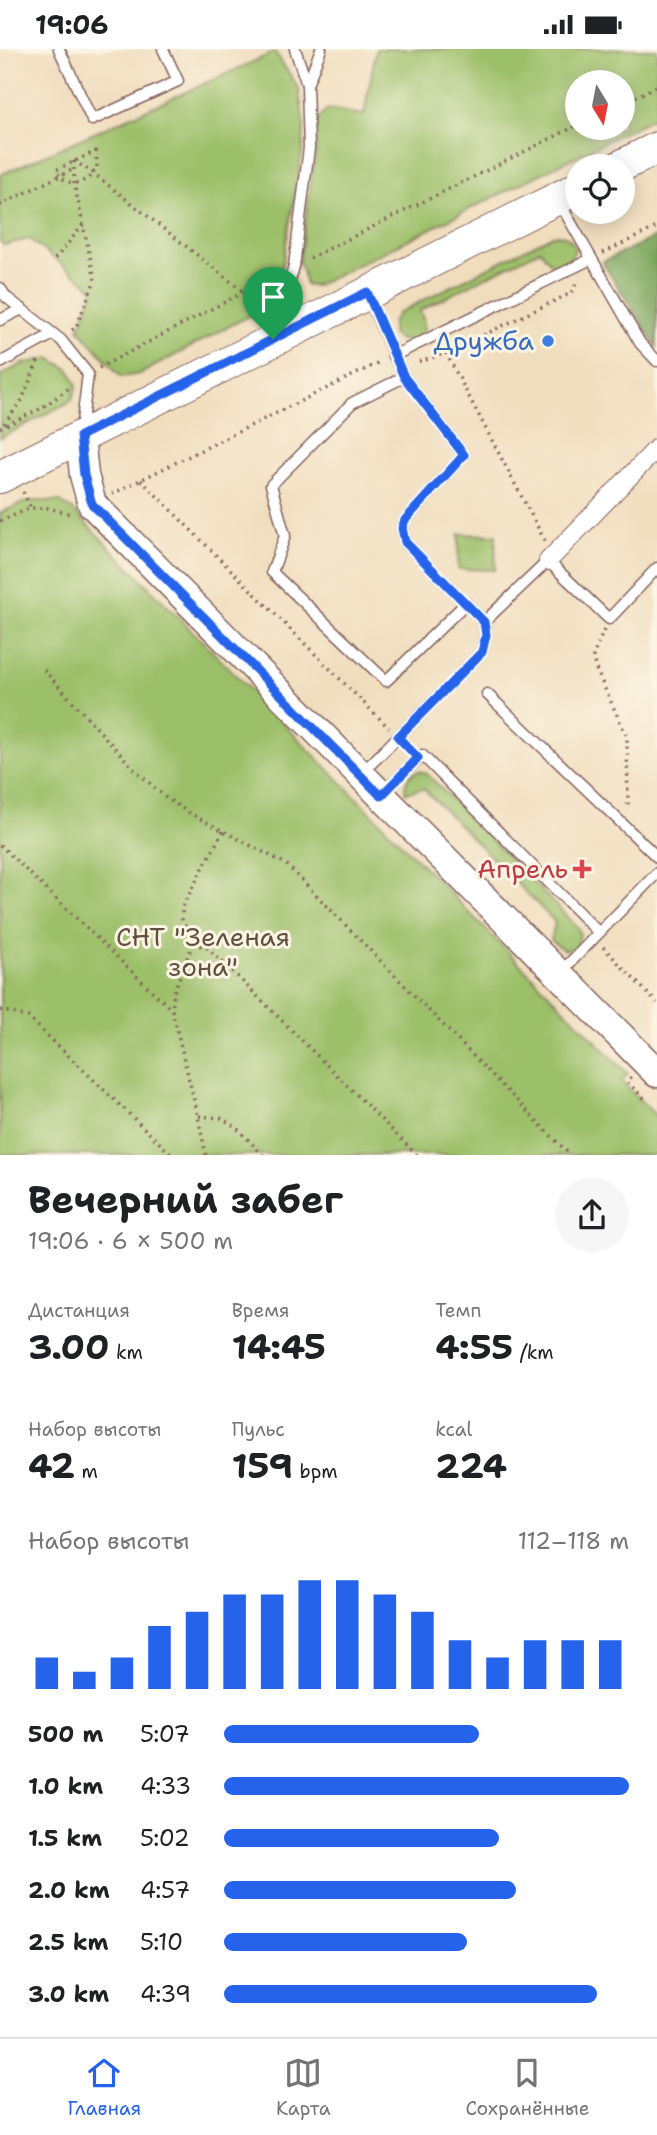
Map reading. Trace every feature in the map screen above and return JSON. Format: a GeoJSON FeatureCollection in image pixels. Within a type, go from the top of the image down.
{"type":"FeatureCollection","features":[{"type":"Feature","properties":{"kind":"main road"},"geometry":{"type":"LineString","coordinates":[[635,159],[657,148]]}},
{"type":"Feature","properties":{"kind":"main road"},"geometry":{"type":"LineString","coordinates":[[0,477],[565,194]]}},
{"type":"Feature","properties":{"kind":"street"},"geometry":{"type":"LineString","coordinates":[[80,436],[84,475],[92,504],[657,1073]]}},
{"type":"Feature","properties":{"kind":"street"},"geometry":{"type":"LineString","coordinates":[[548,555],[657,448]]}},
{"type":"Feature","properties":{"kind":"lane"},"geometry":{"type":"LineString","coordinates":[[59,49],[92,120],[178,81],[163,49]]}},
{"type":"Feature","properties":{"kind":"lane"},"geometry":{"type":"LineString","coordinates":[[273,339],[294,266],[309,148],[307,85],[295,49]]}},
{"type":"Feature","properties":{"kind":"lane"},"geometry":{"type":"LineString","coordinates":[[307,85],[321,49]]}},
{"type":"Feature","properties":{"kind":"lane"},"geometry":{"type":"LineString","coordinates":[[578,224],[591,259],[640,343],[657,361]]}},
{"type":"Feature","properties":{"kind":"lane"},"geometry":{"type":"LineString","coordinates":[[393,356],[591,259]]}},
{"type":"Feature","properties":{"kind":"lane"},"geometry":{"type":"LineString","coordinates":[[360,775],[482,652],[486,635],[484,622],[405,542],[402,535],[405,520],[464,455],[404,377],[367,292]]}},
{"type":"Feature","properties":{"kind":"lane"},"geometry":{"type":"LineString","coordinates":[[2,295],[57,337],[88,374],[80,436]]}},
{"type":"Feature","properties":{"kind":"lane"},"geometry":{"type":"LineString","coordinates":[[0,320],[22,309]]}},
{"type":"Feature","properties":{"kind":"lane"},"geometry":{"type":"LineString","coordinates":[[0,363],[57,337]]}},
{"type":"Feature","properties":{"kind":"lane"},"geometry":{"type":"LineString","coordinates":[[404,377],[352,403],[271,485],[285,536],[272,572],[386,681],[466,603]]}},
{"type":"Feature","properties":{"kind":"lane"},"geometry":{"type":"LineString","coordinates":[[484,622],[548,555],[609,619],[657,568]]}},
{"type":"Feature","properties":{"kind":"lane"},"geometry":{"type":"LineString","coordinates":[[487,694],[657,857]]}},
{"type":"Feature","properties":{"kind":"lane"},"geometry":{"type":"LineString","coordinates":[[381,796],[422,755],[596,935]]}},
{"type":"Feature","properties":{"kind":"lane"},"geometry":{"type":"LineString","coordinates":[[558,975],[657,873]]}},
{"type":"Feature","properties":{"kind":"path"},"geometry":{"type":"LineString","coordinates":[[635,97],[657,86]]}},
{"type":"Feature","properties":{"kind":"path"},"geometry":{"type":"LineString","coordinates":[[96,151],[98,160],[93,173],[82,183],[66,182],[56,170],[74,161],[96,151]]}},
{"type":"Feature","properties":{"kind":"path"},"geometry":{"type":"LineString","coordinates":[[1,427],[22,400],[37,361],[57,337],[76,327],[95,279],[74,183],[74,161]]}},
{"type":"Feature","properties":{"kind":"path"},"geometry":{"type":"LineString","coordinates":[[74,161],[264,306]]}},
{"type":"Feature","properties":{"kind":"path"},"geometry":{"type":"LineString","coordinates":[[0,205],[74,169]]}},
{"type":"Feature","properties":{"kind":"path"},"geometry":{"type":"LineString","coordinates":[[55,259],[83,225]]}},
{"type":"Feature","properties":{"kind":"path"},"geometry":{"type":"LineString","coordinates":[[0,521],[31,508],[48,508],[69,515],[393,356],[423,361],[446,353],[571,293],[591,259],[657,227]]}},
{"type":"Feature","properties":{"kind":"path"},"geometry":{"type":"LineString","coordinates":[[446,353],[548,555]]}},
{"type":"Feature","properties":{"kind":"path"},"geometry":{"type":"LineString","coordinates":[[141,479],[398,737]]}},
{"type":"Feature","properties":{"kind":"path"},"geometry":{"type":"LineString","coordinates":[[609,619],[593,656],[595,667],[627,737],[628,829]]}},
{"type":"Feature","properties":{"kind":"path"},"geometry":{"type":"LineString","coordinates":[[44,670],[134,769],[154,787],[191,814],[286,865],[570,1155]]}},
{"type":"Feature","properties":{"kind":"path"},"geometry":{"type":"LineString","coordinates":[[223,831],[183,907],[182,920],[193,943],[207,949],[230,969],[417,1155]]}},
{"type":"Feature","properties":{"kind":"path"},"geometry":{"type":"LineString","coordinates":[[0,845],[172,1010]]}},
{"type":"Feature","properties":{"kind":"path"},"geometry":{"type":"LineString","coordinates":[[596,935],[657,1003]]}},
{"type":"Feature","properties":{"kind":"path"},"geometry":{"type":"LineString","coordinates":[[193,943],[174,991],[172,1010],[206,1155]]}},
{"type":"Feature","properties":{"kind":"path"},"geometry":{"type":"LineString","coordinates":[[0,1010],[28,1017],[172,1155]]}},
{"type":"Feature","properties":{"kind":"path"},"geometry":{"type":"LineString","coordinates":[[198,1116],[221,1118],[236,1127],[263,1155]]}},
{"type":"Feature","properties":{"kind":"green space"},"geometry":{"type":"Polygon","coordinates":[[[376,49],[657,49],[657,116],[635,127],[635,70],[565,70],[565,140],[609,140],[581,154],[565,154],[565,162],[315,286],[306,285],[299,261],[316,150],[316,125],[328,109],[364,115],[376,49]]]}},
{"type":"Feature","properties":{"kind":"green space"},"geometry":{"type":"Polygon","coordinates":[[[275,52],[299,89],[304,127],[303,148],[279,284],[269,305],[140,374],[121,377],[79,329],[94,289],[29,239],[4,245],[0,242],[0,175],[275,52]]]}},
{"type":"Feature","properties":{"kind":"green space"},"geometry":{"type":"Polygon","coordinates":[[[553,235],[566,237],[575,247],[567,261],[551,264],[540,250],[420,310],[424,327],[422,334],[414,341],[400,340],[392,334],[392,323],[398,313],[553,235]]]}},
{"type":"Feature","properties":{"kind":"green space"},"geometry":{"type":"Polygon","coordinates":[[[657,236],[657,347],[602,262],[657,236]]]}},
{"type":"Feature","properties":{"kind":"green space"},"geometry":{"type":"Polygon","coordinates":[[[49,358],[69,369],[77,385],[71,401],[0,438],[0,376],[22,364],[49,358]]]}},
{"type":"Feature","properties":{"kind":"green space","name":"СНТ \"Зеленая зона\""},"geometry":{"type":"Polygon","coordinates":[[[33,501],[59,501],[74,511],[628,1074],[621,1081],[657,1117],[657,1155],[0,1155],[0,513],[33,501]]]}},
{"type":"Feature","properties":{"kind":"green space"},"geometry":{"type":"Polygon","coordinates":[[[459,534],[496,535],[495,570],[458,569],[459,534]]]}},
{"type":"Feature","properties":{"kind":"green space"},"geometry":{"type":"Polygon","coordinates":[[[419,771],[426,773],[578,928],[580,934],[577,947],[566,950],[551,940],[555,922],[423,788],[405,793],[408,779],[419,771]]]}},
{"type":"Feature","properties":{"kind":"place","name":"Дружба"},"geometry":{"type":"Point","coordinates":[548,341]}},
{"type":"Feature","properties":{"kind":"place","name":"Апрель"},"geometry":{"type":"Point","coordinates":[582,869]}},
{"type":"Feature","properties":{"kind":"route"},"geometry":{"type":"LineString","coordinates":[[367,292],[404,377],[464,455],[405,520],[402,535],[405,542],[484,622],[486,635],[482,652],[398,737],[418,758],[381,796],[92,504],[84,475],[80,436],[273,339],[367,292]]}}]}
